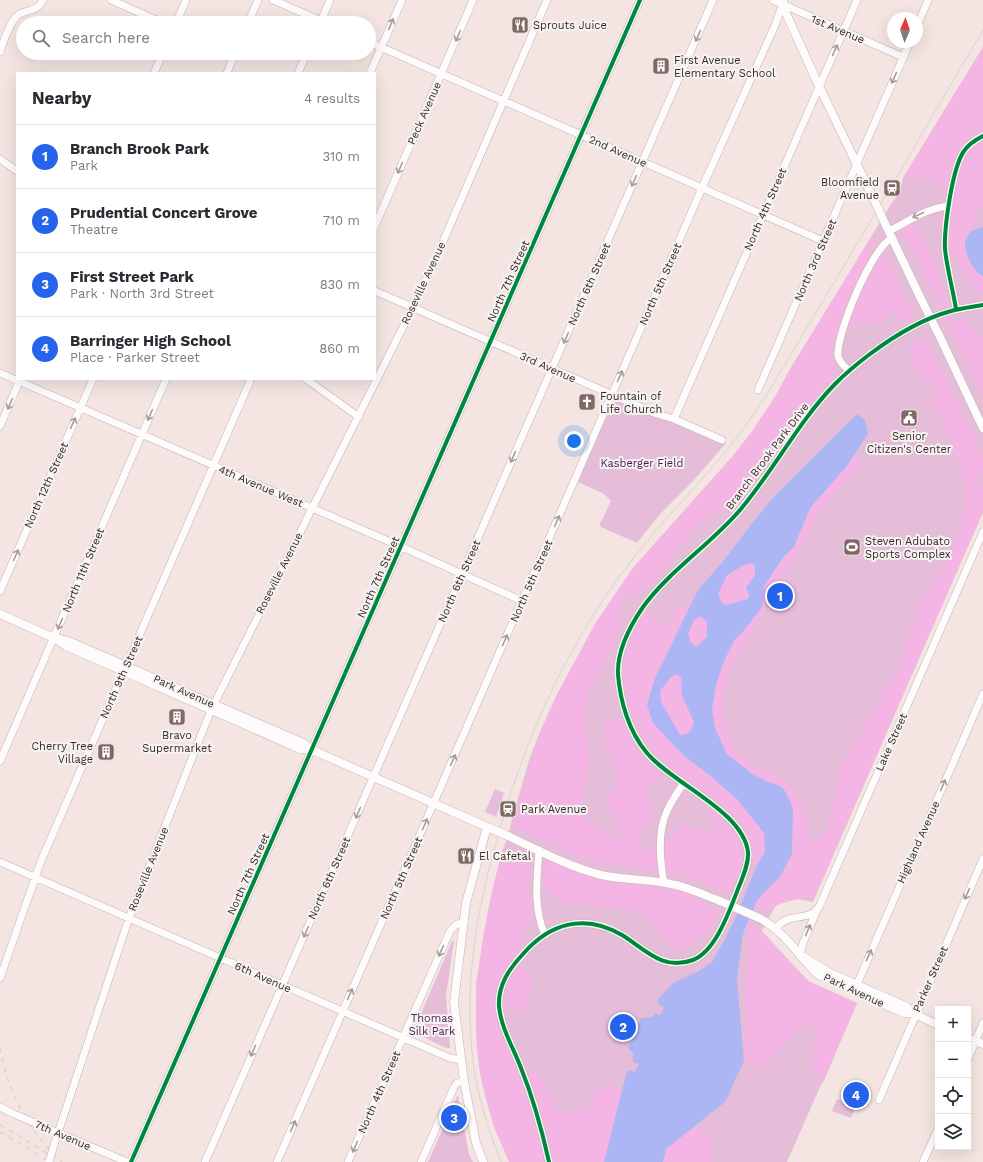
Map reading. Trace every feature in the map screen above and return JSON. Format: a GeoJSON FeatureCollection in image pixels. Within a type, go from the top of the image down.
{"type":"FeatureCollection","features":[{"type":"Feature","properties":{"kind":"main road"},"geometry":{"type":"LineString","coordinates":[[782,2],[819,86],[983,428]]}},
{"type":"Feature","properties":{"kind":"main road","name":"Park Avenue"},"geometry":{"type":"LineString","coordinates":[[0,614],[54,638],[68,641],[125,669],[212,707],[300,749],[312,750],[572,865],[601,874],[664,883],[695,891],[759,918],[775,929],[800,955],[826,971],[855,988],[904,1013],[915,1014],[935,1024]]}},
{"type":"Feature","properties":{"kind":"main road"},"geometry":{"type":"LineString","coordinates":[[483,1162],[476,1143],[464,1081],[454,1002],[467,899],[489,828]]}},
{"type":"Feature","properties":{"kind":"street"},"geometry":{"type":"LineString","coordinates":[[18,16],[37,8],[43,0]]}},
{"type":"Feature","properties":{"kind":"street"},"geometry":{"type":"LineString","coordinates":[[113,0],[148,16]]}},
{"type":"Feature","properties":{"kind":"street"},"geometry":{"type":"LineString","coordinates":[[179,16],[186,0]]}},
{"type":"Feature","properties":{"kind":"street"},"geometry":{"type":"LineString","coordinates":[[251,16],[258,0]]}},
{"type":"Feature","properties":{"kind":"street"},"geometry":{"type":"LineString","coordinates":[[273,0],[309,16]]}},
{"type":"Feature","properties":{"kind":"street"},"geometry":{"type":"LineString","coordinates":[[324,16],[330,0]]}},
{"type":"Feature","properties":{"kind":"street"},"geometry":{"type":"LineString","coordinates":[[370,72],[402,0]]}},
{"type":"Feature","properties":{"kind":"street","name":"Peck Avenue"},"geometry":{"type":"LineString","coordinates":[[376,224],[473,0]]}},
{"type":"Feature","properties":{"kind":"street","name":"Roseville Avenue"},"geometry":{"type":"LineString","coordinates":[[49,1162],[129,918],[212,707],[359,417],[433,265],[547,0]]}},
{"type":"Feature","properties":{"kind":"street","name":"North 7th Street"},"geometry":{"type":"LineString","coordinates":[[131,1162],[640,0]]}},
{"type":"Feature","properties":{"kind":"street","name":"North 6th Street"},"geometry":{"type":"LineString","coordinates":[[205,1162],[713,0]]}},
{"type":"Feature","properties":{"kind":"street","name":"1st Avenue"},"geometry":{"type":"LineString","coordinates":[[772,0],[782,2],[843,31],[904,57]]}},
{"type":"Feature","properties":{"kind":"street","name":"North 4th Street"},"geometry":{"type":"LineString","coordinates":[[674,419],[857,0]]}},
{"type":"Feature","properties":{"kind":"street"},"geometry":{"type":"LineString","coordinates":[[923,12],[928,0]]}},
{"type":"Feature","properties":{"kind":"street","name":"North 5th Street"},"geometry":{"type":"LineString","coordinates":[[277,1162],[702,188],[776,23],[782,2]]}},
{"type":"Feature","properties":{"kind":"street"},"geometry":{"type":"LineString","coordinates":[[1,48],[16,17]]}},
{"type":"Feature","properties":{"kind":"street","name":"2nd Avenue"},"geometry":{"type":"LineString","coordinates":[[376,45],[823,241]]}},
{"type":"Feature","properties":{"kind":"street","name":"North 3rd Street"},"geometry":{"type":"LineString","coordinates":[[758,390],[908,48]]}},
{"type":"Feature","properties":{"kind":"street"},"geometry":{"type":"LineString","coordinates":[[154,72],[160,60]]}},
{"type":"Feature","properties":{"kind":"street"},"geometry":{"type":"LineString","coordinates":[[226,72],[232,60]]}},
{"type":"Feature","properties":{"kind":"street"},"geometry":{"type":"LineString","coordinates":[[298,72],[304,60]]}},
{"type":"Feature","properties":{"kind":"street"},"geometry":{"type":"LineString","coordinates":[[956,309],[946,250],[946,224],[957,165],[964,150],[983,136]]}},
{"type":"Feature","properties":{"kind":"street"},"geometry":{"type":"LineString","coordinates":[[0,159],[16,170]]}},
{"type":"Feature","properties":{"kind":"street"},"geometry":{"type":"LineString","coordinates":[[849,371],[840,362],[838,356],[847,318],[868,268],[889,231],[917,215],[941,206],[950,206]]}},
{"type":"Feature","properties":{"kind":"street","name":"3rd Avenue"},"geometry":{"type":"LineString","coordinates":[[376,291],[612,395],[654,413],[674,419],[722,440]]}},
{"type":"Feature","properties":{"kind":"street","name":"Branch Brook Park Drive"},"geometry":{"type":"LineString","coordinates":[[549,1162],[531,1096],[500,1015],[499,1004],[501,988],[512,966],[529,946],[545,934],[569,924],[584,922],[605,927],[618,933],[648,954],[663,961],[675,963],[696,959],[705,952],[716,938],[723,924],[744,875],[748,854],[743,837],[731,821],[660,766],[640,745],[630,723],[622,699],[618,676],[619,661],[623,646],[637,617],[650,598],[668,579],[723,528],[741,508],[835,383],[876,350],[898,335],[940,314],[956,309],[983,305]]}},
{"type":"Feature","properties":{"kind":"street","name":"4th Avenue West"},"geometry":{"type":"LineString","coordinates":[[0,373],[522,600]]}},
{"type":"Feature","properties":{"kind":"street","name":"North 12th Street"},"geometry":{"type":"LineString","coordinates":[[0,591],[93,380]]}},
{"type":"Feature","properties":{"kind":"street","name":"North 11th Street"},"geometry":{"type":"LineString","coordinates":[[0,761],[166,380]]}},
{"type":"Feature","properties":{"kind":"street","name":"North 9th Street"},"geometry":{"type":"LineString","coordinates":[[0,978],[35,877],[251,380]]}},
{"type":"Feature","properties":{"kind":"street"},"geometry":{"type":"LineString","coordinates":[[307,380],[359,417]]}},
{"type":"Feature","properties":{"kind":"street"},"geometry":{"type":"LineString","coordinates":[[0,426],[20,382]]}},
{"type":"Feature","properties":{"kind":"street","name":"Lake Street"},"geometry":{"type":"LineString","coordinates":[[800,955],[803,943],[983,532]]}},
{"type":"Feature","properties":{"kind":"street","name":"Highland Avenue"},"geometry":{"type":"LineString","coordinates":[[855,988],[983,694]]}},
{"type":"Feature","properties":{"kind":"street"},"geometry":{"type":"LineString","coordinates":[[664,883],[660,844],[663,822],[667,811],[682,784]]}},
{"type":"Feature","properties":{"kind":"street"},"geometry":{"type":"LineString","coordinates":[[539,850],[537,882],[538,910],[540,922],[545,934]]}},
{"type":"Feature","properties":{"kind":"street","name":"Parker Street"},"geometry":{"type":"LineString","coordinates":[[879,1100],[983,858]]}},
{"type":"Feature","properties":{"kind":"street","name":"6th Avenue"},"geometry":{"type":"LineString","coordinates":[[0,862],[403,1038],[450,1058],[461,1060]]}},
{"type":"Feature","properties":{"kind":"street"},"geometry":{"type":"LineString","coordinates":[[775,929],[786,920],[811,915],[819,907]]}},
{"type":"Feature","properties":{"kind":"street","name":"North 4th Street"},"geometry":{"type":"LineString","coordinates":[[348,1162],[450,932],[455,925],[464,923]]}},
{"type":"Feature","properties":{"kind":"street"},"geometry":{"type":"LineString","coordinates":[[971,1051],[983,1023]]}},
{"type":"Feature","properties":{"kind":"street"},"geometry":{"type":"LineString","coordinates":[[420,1162],[452,1090],[457,1083],[464,1081]]}},
{"type":"Feature","properties":{"kind":"street","name":"7th Avenue"},"geometry":{"type":"LineString","coordinates":[[0,1108],[127,1162]]}},
{"type":"Feature","properties":{"kind":"street"},"geometry":{"type":"LineString","coordinates":[[923,1162],[935,1136]]}},
{"type":"Feature","properties":{"kind":"green space"},"geometry":{"type":"Polygon","coordinates":[[[983,47],[983,512],[813,902],[797,899],[776,905],[762,931],[808,981],[857,1003],[787,1162],[509,1162],[494,1127],[480,1073],[476,983],[493,887],[529,760],[539,734],[557,694],[595,624],[633,568],[732,457],[751,433],[775,397],[789,371],[897,195],[903,178],[983,47]]]}},
{"type":"Feature","properties":{"kind":"green space","name":"Kasberger Field"},"geometry":{"type":"Polygon","coordinates":[[[614,398],[677,422],[726,443],[694,480],[661,513],[637,543],[599,526],[611,501],[604,494],[576,481],[614,398]]]}},
{"type":"Feature","properties":{"kind":"green space"},"geometry":{"type":"Polygon","coordinates":[[[495,789],[504,793],[496,817],[485,812],[495,789]]]}},
{"type":"Feature","properties":{"kind":"green space","name":"Thomas Silk Park"},"geometry":{"type":"Polygon","coordinates":[[[452,941],[454,941],[446,996],[450,1048],[446,1048],[417,1034],[414,1030],[452,941]]]}},
{"type":"Feature","properties":{"kind":"green space"},"geometry":{"type":"Polygon","coordinates":[[[457,1096],[469,1154],[473,1162],[428,1162],[457,1096]]]}},
{"type":"Feature","properties":{"kind":"green space"},"geometry":{"type":"Polygon","coordinates":[[[837,1099],[856,1106],[851,1118],[832,1111],[837,1099]]]}},
{"type":"Feature","properties":{"kind":"shaded area"},"geometry":{"type":"Polygon","coordinates":[[[983,47],[983,207],[976,214],[970,233],[965,242],[978,274],[983,276],[983,292],[975,292],[960,269],[947,243],[938,216],[954,199],[935,181],[921,178],[903,178],[983,47]]]}},
{"type":"Feature","properties":{"kind":"shaded area"},"geometry":{"type":"Polygon","coordinates":[[[913,221],[937,269],[954,321],[961,318],[983,337],[983,398],[937,300],[900,227],[913,221]]]}},
{"type":"Feature","properties":{"kind":"shaded area"},"geometry":{"type":"Polygon","coordinates":[[[874,233],[869,258],[841,317],[838,330],[829,353],[837,372],[801,415],[734,507],[715,511],[695,528],[654,580],[638,594],[625,597],[616,614],[623,621],[590,691],[584,719],[590,762],[581,804],[587,821],[621,840],[620,824],[604,800],[620,780],[605,742],[604,726],[605,719],[624,723],[637,753],[662,777],[644,786],[656,815],[642,831],[635,836],[649,853],[668,840],[683,822],[692,828],[715,831],[708,814],[712,811],[733,833],[742,853],[741,865],[729,893],[679,874],[617,865],[584,858],[538,839],[512,825],[541,733],[558,695],[595,624],[633,568],[732,457],[751,433],[775,397],[789,371],[874,233]]]}},
{"type":"Feature","properties":{"kind":"shaded area"},"geometry":{"type":"Polygon","coordinates":[[[884,252],[913,316],[901,322],[893,312],[880,324],[848,324],[867,278],[884,252]]]}},
{"type":"Feature","properties":{"kind":"shaded area"},"geometry":{"type":"Polygon","coordinates":[[[923,336],[983,457],[983,474],[979,479],[983,486],[983,512],[814,896],[787,901],[767,910],[756,907],[755,906],[758,899],[780,877],[778,785],[768,782],[751,773],[727,754],[715,729],[712,710],[716,685],[724,661],[734,641],[762,607],[764,586],[785,555],[794,547],[810,508],[846,467],[854,455],[858,457],[860,463],[848,479],[829,498],[813,523],[790,567],[776,588],[756,627],[735,657],[723,690],[724,725],[734,747],[744,758],[761,769],[785,780],[795,789],[805,813],[811,844],[827,830],[840,769],[898,668],[920,604],[954,549],[965,507],[966,487],[954,444],[930,400],[937,396],[929,380],[922,384],[912,363],[911,344],[923,336]]]}},
{"type":"Feature","properties":{"kind":"shaded area"},"geometry":{"type":"Polygon","coordinates":[[[752,563],[755,567],[755,575],[746,588],[749,595],[748,600],[726,605],[721,602],[721,587],[727,576],[745,565],[752,563]]]}},
{"type":"Feature","properties":{"kind":"shaded area"},"geometry":{"type":"Polygon","coordinates":[[[691,604],[655,678],[647,705],[653,723],[683,755],[737,799],[764,833],[765,852],[756,867],[753,852],[743,826],[724,807],[659,760],[634,724],[623,685],[622,664],[628,644],[644,611],[668,627],[677,608],[691,604]]]}},
{"type":"Feature","properties":{"kind":"shaded area"},"geometry":{"type":"Polygon","coordinates":[[[700,616],[707,622],[707,636],[697,647],[691,643],[688,634],[694,620],[700,616]]]}},
{"type":"Feature","properties":{"kind":"shaded area"},"geometry":{"type":"Polygon","coordinates":[[[675,674],[681,677],[682,696],[694,722],[690,732],[680,735],[661,701],[660,691],[669,678],[675,674]]]}},
{"type":"Feature","properties":{"kind":"shaded area"},"geometry":{"type":"Polygon","coordinates":[[[503,848],[531,860],[528,889],[533,913],[521,947],[523,967],[535,984],[520,1014],[495,995],[497,1024],[519,1073],[538,1072],[556,1110],[570,1113],[589,1105],[598,1089],[612,1084],[622,1090],[604,1162],[509,1162],[496,1129],[482,1085],[477,1045],[476,1017],[477,988],[484,931],[503,848]]]}},
{"type":"Feature","properties":{"kind":"shaded area"},"geometry":{"type":"Polygon","coordinates":[[[547,857],[576,871],[659,884],[695,895],[717,912],[711,930],[685,949],[672,947],[642,911],[564,903],[544,889],[543,868],[547,857]]]}},
{"type":"Feature","properties":{"kind":"shaded area"},"geometry":{"type":"Polygon","coordinates":[[[748,925],[762,932],[808,981],[857,1003],[823,1083],[811,1063],[818,1026],[803,1025],[763,1069],[744,1061],[748,925]]]}},
{"type":"Feature","properties":{"kind":"shaded area"},"geometry":{"type":"Polygon","coordinates":[[[694,1127],[705,1129],[712,1141],[713,1151],[709,1160],[710,1162],[663,1162],[666,1149],[694,1127]]]}},
{"type":"Feature","properties":{"kind":"water"},"geometry":{"type":"Polygon","coordinates":[[[983,227],[983,276],[976,271],[970,262],[966,251],[965,242],[971,231],[983,227]]]}},
{"type":"Feature","properties":{"kind":"water"},"geometry":{"type":"Polygon","coordinates":[[[857,414],[865,420],[868,434],[846,467],[810,508],[794,547],[785,555],[764,586],[762,607],[734,641],[724,661],[716,685],[712,710],[715,728],[727,754],[751,773],[783,788],[793,808],[792,854],[780,877],[758,899],[745,928],[742,939],[737,980],[744,1061],[725,1102],[666,1149],[663,1162],[604,1162],[627,1071],[630,1070],[635,1072],[639,1064],[633,1062],[633,1053],[628,1048],[641,1018],[653,1017],[655,1013],[660,1015],[664,1007],[658,1005],[659,1003],[657,1002],[673,983],[699,971],[712,962],[735,919],[756,867],[765,852],[764,833],[737,799],[683,755],[653,723],[647,705],[655,678],[698,590],[773,498],[857,414]],[[752,563],[744,565],[727,575],[718,594],[721,602],[726,605],[748,599],[749,595],[746,588],[755,575],[755,567],[752,563]],[[700,616],[694,620],[688,634],[691,643],[697,647],[707,636],[707,622],[700,616]],[[675,674],[660,691],[661,702],[680,735],[686,734],[691,730],[694,722],[682,696],[681,677],[675,674]]]}},
{"type":"Feature","properties":{"kind":"tram line"},"geometry":{"type":"LineString","coordinates":[[501,1162],[485,1117],[474,1070],[470,1011],[473,958],[476,932],[486,880],[510,796],[534,731],[548,699],[579,638],[617,580],[633,558],[723,455],[765,397],[983,30]]}},
{"type":"Feature","properties":{"kind":"railway"},"geometry":{"type":"LineString","coordinates":[[0,1048],[8,1080],[21,1110],[39,1138],[62,1162]]}},
{"type":"Feature","properties":{"kind":"railway"},"geometry":{"type":"LineString","coordinates":[[0,1125],[49,1155]]}},
{"type":"Feature","properties":{"kind":"railway"},"geometry":{"type":"LineString","coordinates":[[0,1132],[49,1162]]}},
{"type":"Feature","properties":{"kind":"cycle path"},"geometry":{"type":"LineString","coordinates":[[131,1162],[640,0]]}},
{"type":"Feature","properties":{"kind":"cycle path"},"geometry":{"type":"LineString","coordinates":[[956,309],[945,249],[946,228],[952,184],[964,151],[973,142],[983,136]]}},
{"type":"Feature","properties":{"kind":"cycle path"},"geometry":{"type":"LineString","coordinates":[[549,1162],[529,1091],[500,1014],[499,998],[505,978],[513,966],[533,943],[556,929],[582,923],[595,924],[608,928],[622,935],[646,952],[663,961],[682,963],[693,960],[702,955],[716,938],[728,915],[748,860],[748,852],[743,837],[734,824],[721,811],[673,776],[647,753],[630,726],[621,695],[618,665],[622,647],[633,622],[653,594],[665,581],[740,510],[822,398],[843,376],[879,347],[919,323],[940,314],[983,305]]}},
{"type":"Feature","properties":{"kind":"place","name":"Sprouts Juice"},"geometry":{"type":"Point","coordinates":[520,25]}},
{"type":"Feature","properties":{"kind":"place","name":"First Avenue Elementary School"},"geometry":{"type":"Point","coordinates":[661,66]}},
{"type":"Feature","properties":{"kind":"place","name":"Bloomfield Avenue"},"geometry":{"type":"Point","coordinates":[892,188]}},
{"type":"Feature","properties":{"kind":"place","name":"Fountain of Life Church"},"geometry":{"type":"Point","coordinates":[587,402]}},
{"type":"Feature","properties":{"kind":"place","name":"Senior Citizen's Center"},"geometry":{"type":"Point","coordinates":[909,418]}},
{"type":"Feature","properties":{"kind":"place","name":"Steven Adubato Sports Complex"},"geometry":{"type":"Point","coordinates":[852,547]}},
{"type":"Feature","properties":{"kind":"place","name":"Branch Brook Park"},"geometry":{"type":"Point","coordinates":[780,596]}},
{"type":"Feature","properties":{"kind":"place","name":"Bravo Supermarket"},"geometry":{"type":"Point","coordinates":[177,717]}},
{"type":"Feature","properties":{"kind":"place","name":"Cherry Tree Village"},"geometry":{"type":"Point","coordinates":[106,752]}},
{"type":"Feature","properties":{"kind":"place","name":"Park Avenue"},"geometry":{"type":"Point","coordinates":[508,809]}},
{"type":"Feature","properties":{"kind":"place","name":"El Cafetal"},"geometry":{"type":"Point","coordinates":[466,856]}},
{"type":"Feature","properties":{"kind":"place","name":"Prudential Concert Grove"},"geometry":{"type":"Point","coordinates":[623,1027]}},
{"type":"Feature","properties":{"kind":"place","name":"Barringer High School"},"geometry":{"type":"Point","coordinates":[856,1095]}},
{"type":"Feature","properties":{"kind":"place","name":"First Street Park"},"geometry":{"type":"Point","coordinates":[454,1118]}}]}
